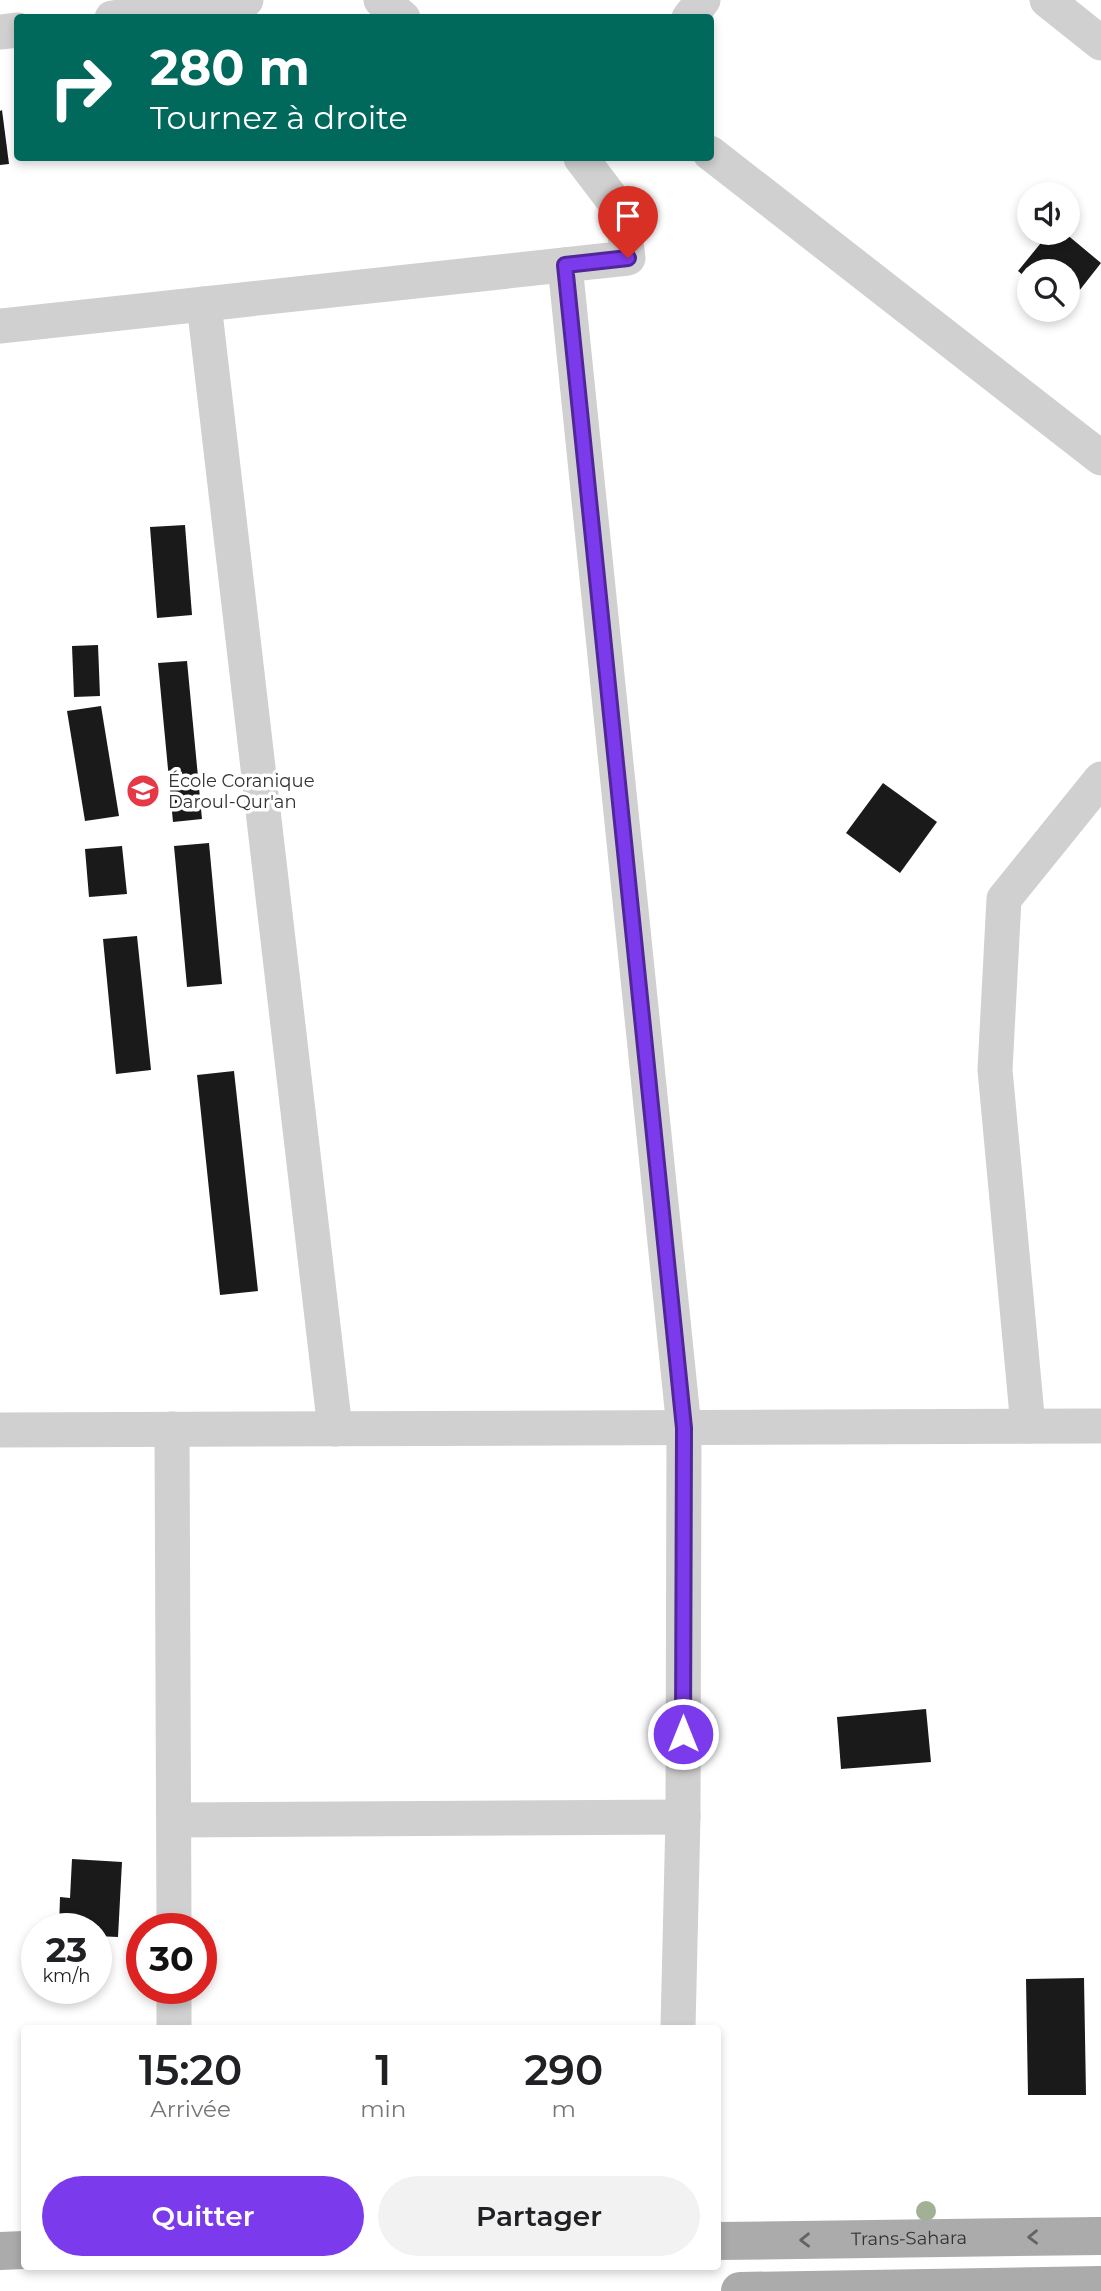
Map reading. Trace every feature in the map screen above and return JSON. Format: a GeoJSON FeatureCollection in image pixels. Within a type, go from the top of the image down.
{"type":"FeatureCollection","features":[{"type":"Feature","properties":{"kind":"main road","name":"Trans-Sahara"},"geometry":{"type":"LineString","coordinates":[[721,2241],[1101,2236]]}},
{"type":"Feature","properties":{"kind":"main road"},"geometry":{"type":"LineString","coordinates":[[0,2251],[21,2250]]}},
{"type":"Feature","properties":{"kind":"main road"},"geometry":{"type":"LineString","coordinates":[[740,2291],[1101,2285]]}},
{"type":"Feature","properties":{"kind":"street"},"geometry":{"type":"LineString","coordinates":[[141,14],[246,0]]}},
{"type":"Feature","properties":{"kind":"street"},"geometry":{"type":"LineString","coordinates":[[381,0],[398,14]]}},
{"type":"Feature","properties":{"kind":"street"},"geometry":{"type":"LineString","coordinates":[[692,14],[703,0]]}},
{"type":"Feature","properties":{"kind":"street"},"geometry":{"type":"LineString","coordinates":[[1046,0],[1101,43]]}},
{"type":"Feature","properties":{"kind":"street"},"geometry":{"type":"LineString","coordinates":[[714,156],[1101,458]]}},
{"type":"Feature","properties":{"kind":"street"},"geometry":{"type":"LineString","coordinates":[[0,326],[628,258],[622,212],[583,161]]}},
{"type":"Feature","properties":{"kind":"street"},"geometry":{"type":"LineString","coordinates":[[565,265],[684,1428],[683,1817],[678,2025]]}},
{"type":"Feature","properties":{"kind":"street"},"geometry":{"type":"LineString","coordinates":[[204,304],[335,1429]]}},
{"type":"Feature","properties":{"kind":"street"},"geometry":{"type":"LineString","coordinates":[[1027,1426],[995,1070],[1004,899],[1101,779]]}},
{"type":"Feature","properties":{"kind":"street"},"geometry":{"type":"LineString","coordinates":[[0,1430],[1101,1426]]}},
{"type":"Feature","properties":{"kind":"street"},"geometry":{"type":"LineString","coordinates":[[172,1429],[174,1913]]}},
{"type":"Feature","properties":{"kind":"street"},"geometry":{"type":"LineString","coordinates":[[175,1820],[683,1817]]}},
{"type":"Feature","properties":{"kind":"street"},"geometry":{"type":"LineString","coordinates":[[174,2004],[174,2025]]}},
{"type":"Feature","properties":{"kind":"building"},"geometry":{"type":"Polygon","coordinates":[[[2,110],[9,164],[0,165],[0,111],[2,110]]]}},
{"type":"Feature","properties":{"kind":"building"},"geometry":{"type":"Polygon","coordinates":[[[1039,245],[1079,245],[1101,263],[1080,290],[1080,259],[1028,259],[1039,245]]]}},
{"type":"Feature","properties":{"kind":"building"},"geometry":{"type":"Polygon","coordinates":[[[185,525],[192,615],[157,618],[150,527],[185,525]]]}},
{"type":"Feature","properties":{"kind":"building"},"geometry":{"type":"Polygon","coordinates":[[[98,645],[100,696],[74,697],[72,646],[98,645]]]}},
{"type":"Feature","properties":{"kind":"building"},"geometry":{"type":"Polygon","coordinates":[[[187,661],[202,819],[173,822],[158,663],[187,661]]]}},
{"type":"Feature","properties":{"kind":"building"},"geometry":{"type":"Polygon","coordinates":[[[101,706],[119,816],[85,821],[67,711],[101,706]]]}},
{"type":"Feature","properties":{"kind":"building"},"geometry":{"type":"Polygon","coordinates":[[[883,783],[937,822],[900,873],[846,833],[883,783]]]}},
{"type":"Feature","properties":{"kind":"building"},"geometry":{"type":"Polygon","coordinates":[[[209,843],[222,984],[187,987],[174,846],[209,843]]]}},
{"type":"Feature","properties":{"kind":"building"},"geometry":{"type":"Polygon","coordinates":[[[122,846],[127,894],[89,897],[85,849],[122,846]]]}},
{"type":"Feature","properties":{"kind":"building"},"geometry":{"type":"Polygon","coordinates":[[[137,936],[151,1070],[116,1074],[103,939],[137,936]]]}},
{"type":"Feature","properties":{"kind":"building"},"geometry":{"type":"Polygon","coordinates":[[[234,1071],[258,1291],[220,1295],[197,1075],[234,1071]]]}},
{"type":"Feature","properties":{"kind":"building"},"geometry":{"type":"Polygon","coordinates":[[[926,1709],[931,1762],[841,1769],[837,1717],[926,1709]]]}},
{"type":"Feature","properties":{"kind":"building"},"geometry":{"type":"Polygon","coordinates":[[[72,1859],[122,1862],[118,1937],[112,1937],[112,1913],[59,1913],[60,1897],[70,1898],[72,1859]]]}},
{"type":"Feature","properties":{"kind":"building"},"geometry":{"type":"Polygon","coordinates":[[[1084,1978],[1086,2095],[1028,2095],[1026,1979],[1084,1978]]]}},
{"type":"Feature","properties":{"kind":"place","name":"École Coranique Daroul-Qur'an"},"geometry":{"type":"Point","coordinates":[143,791]}},
{"type":"Feature","properties":{"kind":"route"},"geometry":{"type":"LineString","coordinates":[[628,258],[565,265],[684,1428],[683,1734]]}}]}
